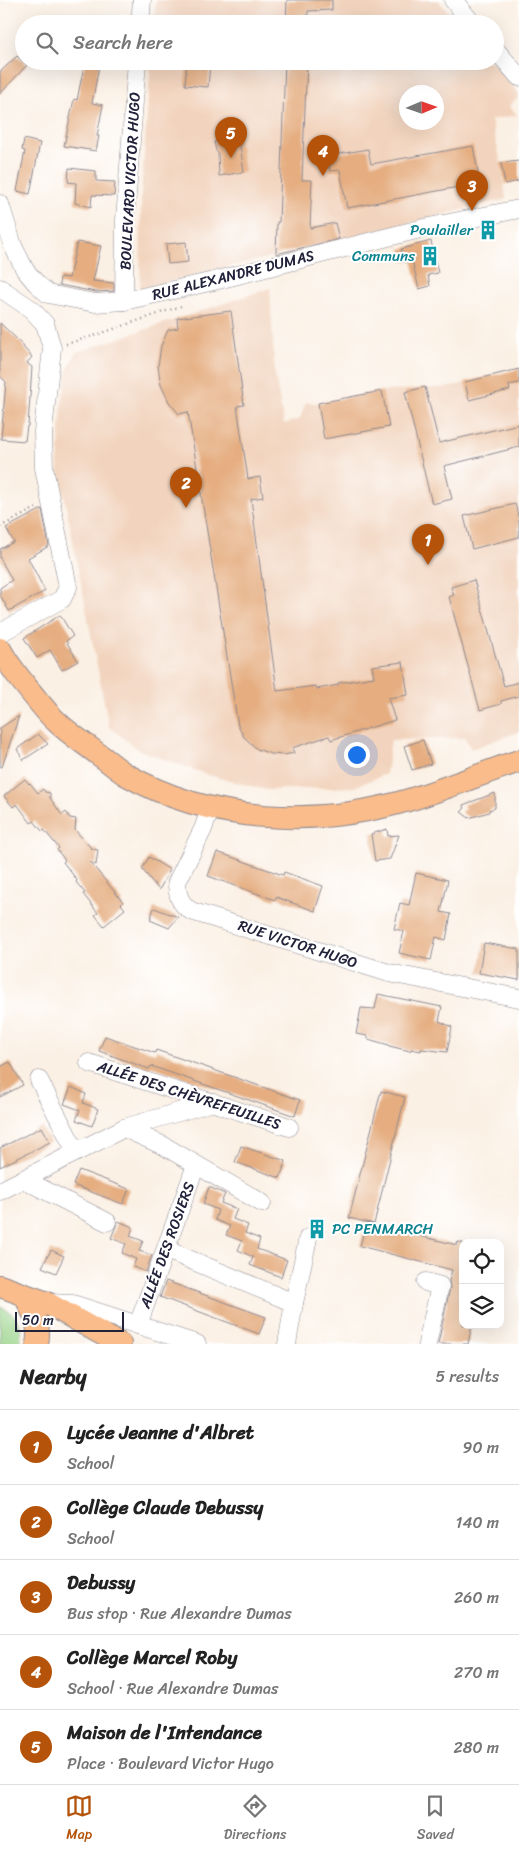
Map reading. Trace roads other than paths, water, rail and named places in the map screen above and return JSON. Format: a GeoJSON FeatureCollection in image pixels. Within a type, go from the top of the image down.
{"type":"FeatureCollection","features":[{"type":"Feature","properties":{"kind":"main road"},"geometry":{"type":"LineString","coordinates":[[0,649],[19,678],[55,721],[124,773],[193,804],[250,816],[305,818],[342,814],[369,810],[412,799],[519,760]]}},
{"type":"Feature","properties":{"kind":"main road"},"geometry":{"type":"LineString","coordinates":[[15,1292],[36,1318],[38,1328],[37,1344]]}},
{"type":"Feature","properties":{"kind":"main road"},"geometry":{"type":"LineString","coordinates":[[15,1292],[120,1344]]}},
{"type":"Feature","properties":{"kind":"street"},"geometry":{"type":"LineString","coordinates":[[141,15],[142,0]]}},
{"type":"Feature","properties":{"kind":"street"},"geometry":{"type":"LineString","coordinates":[[453,0],[466,15]]}},
{"type":"Feature","properties":{"kind":"street"},"geometry":{"type":"LineString","coordinates":[[504,60],[519,77]]}},
{"type":"Feature","properties":{"kind":"street","name":"BOULEVARD VICTOR HUGO"},"geometry":{"type":"LineString","coordinates":[[124,301],[125,220],[136,70]]}},
{"type":"Feature","properties":{"kind":"street","name":"RUE ALEXANDRE DUMAS"},"geometry":{"type":"LineString","coordinates":[[0,204],[13,246],[25,270],[36,283],[48,294],[95,303],[124,301],[214,281],[424,228],[519,209]]}},
{"type":"Feature","properties":{"kind":"street"},"geometry":{"type":"LineString","coordinates":[[0,288],[31,309],[45,324],[52,348],[43,431],[44,468],[68,587],[62,599],[0,633]]}},
{"type":"Feature","properties":{"kind":"street","name":"RUE VICTOR HUGO"},"geometry":{"type":"LineString","coordinates":[[211,807],[203,829],[177,882],[177,891],[181,902],[191,911],[389,973],[519,998]]}},
{"type":"Feature","properties":{"kind":"street","name":"ALLÉE DES CHÈVREFEUILLES"},"geometry":{"type":"LineString","coordinates":[[89,1063],[289,1126]]}},
{"type":"Feature","properties":{"kind":"street"},"geometry":{"type":"LineString","coordinates":[[39,1080],[76,1152]]}},
{"type":"Feature","properties":{"kind":"street"},"geometry":{"type":"LineString","coordinates":[[0,1191],[124,1128],[213,1102]]}},
{"type":"Feature","properties":{"kind":"street"},"geometry":{"type":"LineString","coordinates":[[124,1128],[164,1146],[262,1202]]}},
{"type":"Feature","properties":{"kind":"street","name":"ALLÉE DES ROSIERS"},"geometry":{"type":"LineString","coordinates":[[138,1325],[196,1165]]}},
{"type":"Feature","properties":{"kind":"street"},"geometry":{"type":"LineString","coordinates":[[23,1179],[107,1222]]}},
{"type":"Feature","properties":{"kind":"street"},"geometry":{"type":"LineString","coordinates":[[287,1344],[308,1238]]}},
{"type":"Feature","properties":{"kind":"street"},"geometry":{"type":"LineString","coordinates":[[166,1250],[294,1303]]}},
{"type":"Feature","properties":{"kind":"street"},"geometry":{"type":"LineString","coordinates":[[426,1282],[440,1286],[426,1344]]}},
{"type":"Feature","properties":{"kind":"street"},"geometry":{"type":"LineString","coordinates":[[15,1292],[73,1304],[197,1344]]}},
{"type":"Feature","properties":{"kind":"place","name":"Maison de l'Intendance"},"geometry":{"type":"Point","coordinates":[231,158]}},
{"type":"Feature","properties":{"kind":"place","name":"Collège Marcel Roby"},"geometry":{"type":"Point","coordinates":[323,176]}},
{"type":"Feature","properties":{"kind":"place","name":"Debussy"},"geometry":{"type":"Point","coordinates":[472,211]}},
{"type":"Feature","properties":{"kind":"place","name":"Poulailler"},"geometry":{"type":"Point","coordinates":[488,230]}},
{"type":"Feature","properties":{"kind":"place","name":"Communs"},"geometry":{"type":"Point","coordinates":[430,256]}},
{"type":"Feature","properties":{"kind":"place","name":"Collège Claude Debussy"},"geometry":{"type":"Point","coordinates":[186,508]}},
{"type":"Feature","properties":{"kind":"place","name":"Lycée Jeanne d'Albret"},"geometry":{"type":"Point","coordinates":[428,565]}},
{"type":"Feature","properties":{"kind":"place","name":"PC PENMARCH"},"geometry":{"type":"Point","coordinates":[317,1229]}}]}
